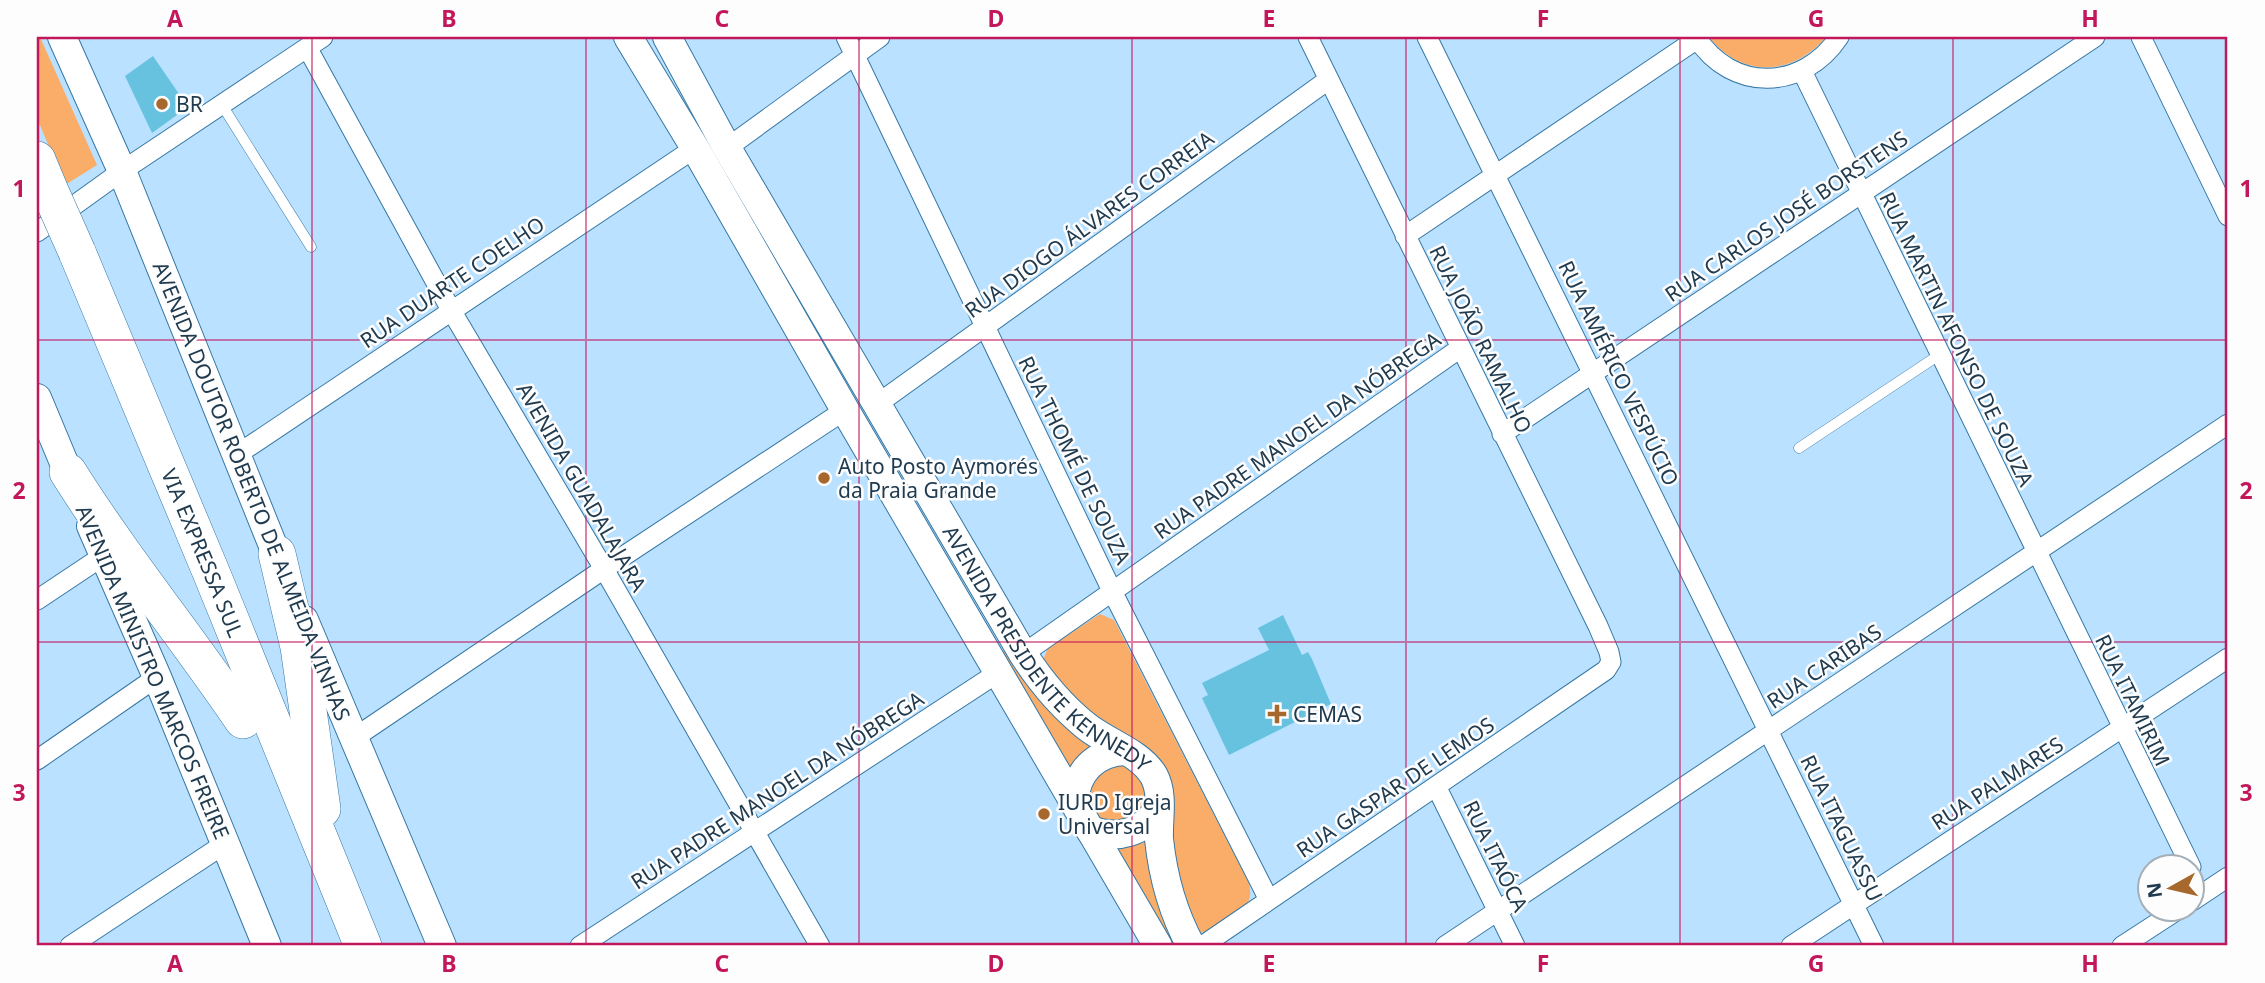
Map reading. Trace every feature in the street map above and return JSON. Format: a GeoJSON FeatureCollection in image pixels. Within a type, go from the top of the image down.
{"type":"FeatureCollection","features":[{"type":"Feature","properties":{"kind":"highway","name":"VIA EXPRESSA SUL"},"geometry":{"type":"LineString","coordinates":[[41,189],[123,421],[337,946]]}},
{"type":"Feature","properties":{"kind":"highway","name":"VIA EXPRESSA SUL"},"geometry":{"type":"LineString","coordinates":[[66,257],[216,585],[363,946]]}},
{"type":"Feature","properties":{"kind":"highway"},"geometry":{"type":"LineString","coordinates":[[68,472],[117,548],[205,663],[243,720]]}},
{"type":"Feature","properties":{"kind":"highway"},"geometry":{"type":"LineString","coordinates":[[277,554],[299,647],[323,817],[335,879]]}},
{"type":"Feature","properties":{"kind":"main road","name":"AVENIDA DOUTOR ROBERTO DE ALMEIDA VINHAS"},"geometry":{"type":"LineString","coordinates":[[62,37],[122,171],[235,456],[442,946]]}},
{"type":"Feature","properties":{"kind":"main road","name":"AVENIDA PRESIDENTE KENNEDY"},"geometry":{"type":"LineString","coordinates":[[628,37],[1158,946]]}},
{"type":"Feature","properties":{"kind":"main road","name":"AVENIDA PRESIDENTE KENNEDY"},"geometry":{"type":"LineString","coordinates":[[667,37],[727,148],[1023,654],[1050,693],[1063,706],[1099,736],[1126,751],[1152,772],[1159,794],[1160,849],[1167,885],[1178,920],[1191,946]]}},
{"type":"Feature","properties":{"kind":"main road","name":"AVENIDA MINISTRO MARCOS FREIRE"},"geometry":{"type":"LineString","coordinates":[[37,398],[43,432],[68,472],[157,677],[267,946]]}},
{"type":"Feature","properties":{"kind":"main road"},"geometry":{"type":"LineString","coordinates":[[1074,802],[1078,780],[1084,769],[1107,754],[1126,751]]}},
{"type":"Feature","properties":{"kind":"main road"},"geometry":{"type":"LineString","coordinates":[[1090,830],[1110,836],[1130,833],[1148,822],[1159,807]]}},
{"type":"Feature","properties":{"kind":"street","name":"RUA THOMÉ DE SOUZA"},"geometry":{"type":"LineString","coordinates":[[846,37],[1113,593],[1269,900]]}},
{"type":"Feature","properties":{"kind":"street"},"geometry":{"type":"LineString","coordinates":[[727,148],[880,37]]}},
{"type":"Feature","properties":{"kind":"street","name":"RUA JOÃO RAMALHO"},"geometry":{"type":"LineString","coordinates":[[1308,37],[1459,349],[1598,626],[1611,662]]}},
{"type":"Feature","properties":{"kind":"street","name":"RUA AMÉRICO VESPÚCIO"},"geometry":{"type":"LineString","coordinates":[[1427,37],[1769,730]]}},
{"type":"Feature","properties":{"kind":"street"},"geometry":{"type":"LineString","coordinates":[[1405,236],[1696,38],[1712,57],[1732,71],[1755,78],[1779,78],[1802,71],[1823,57],[1839,37]]}},
{"type":"Feature","properties":{"kind":"street","name":"RUA CARLOS JOSÉ BORSTENS"},"geometry":{"type":"LineString","coordinates":[[1502,434],[2095,37]]}},
{"type":"Feature","properties":{"kind":"street"},"geometry":{"type":"LineString","coordinates":[[2141,37],[2228,216]]}},
{"type":"Feature","properties":{"kind":"street"},"geometry":{"type":"LineString","coordinates":[[37,232],[122,171],[316,43]]}},
{"type":"Feature","properties":{"kind":"street","name":"AVENIDA GUADALAJARA"},"geometry":{"type":"LineString","coordinates":[[316,43],[451,310],[604,569],[820,946]]}},
{"type":"Feature","properties":{"kind":"street","name":"RUA MARTIN AFONSO DE SOUZA"},"geometry":{"type":"LineString","coordinates":[[1802,71],[2035,552]]}},
{"type":"Feature","properties":{"kind":"street","name":"RUA DIOGO ÁLVARES CORREIA"},"geometry":{"type":"LineString","coordinates":[[876,405],[1328,80]]}},
{"type":"Feature","properties":{"kind":"street","name":"RUA DUARTE COELHO"},"geometry":{"type":"LineString","coordinates":[[235,456],[695,148]]}},
{"type":"Feature","properties":{"kind":"street","name":"RUA PADRE MANOEL DA NÓBREGA"},"geometry":{"type":"LineString","coordinates":[[1023,654],[1459,349]]}},
{"type":"Feature","properties":{"kind":"street"},"geometry":{"type":"LineString","coordinates":[[354,738],[845,410]]}},
{"type":"Feature","properties":{"kind":"street","name":"RUA CARIBAS"},"geometry":{"type":"LineString","coordinates":[[1445,946],[2228,424]]}},
{"type":"Feature","properties":{"kind":"street","name":"RUA ITAMIRIM"},"geometry":{"type":"LineString","coordinates":[[2035,552],[2184,853]]}},
{"type":"Feature","properties":{"kind":"street"},"geometry":{"type":"LineString","coordinates":[[37,600],[103,556]]}},
{"type":"Feature","properties":{"kind":"street","name":"RUA PALMARES"},"geometry":{"type":"LineString","coordinates":[[1791,946],[2228,658]]}},
{"type":"Feature","properties":{"kind":"street","name":"RUA GASPAR DE LEMOS"},"geometry":{"type":"LineString","coordinates":[[1202,946],[1605,670],[1611,662]]}},
{"type":"Feature","properties":{"kind":"street","name":"RUA PADRE MANOEL DA NÓBREGA"},"geometry":{"type":"LineString","coordinates":[[580,946],[999,672]]}},
{"type":"Feature","properties":{"kind":"street"},"geometry":{"type":"LineString","coordinates":[[37,760],[157,677]]}},
{"type":"Feature","properties":{"kind":"street","name":"RUA ITAGUASSU"},"geometry":{"type":"LineString","coordinates":[[1769,730],[1874,946]]}},
{"type":"Feature","properties":{"kind":"street","name":"RUA ITAÓCA"},"geometry":{"type":"LineString","coordinates":[[1436,786],[1515,946]]}},
{"type":"Feature","properties":{"kind":"street"},"geometry":{"type":"LineString","coordinates":[[74,945],[226,843]]}},
{"type":"Feature","properties":{"kind":"street"},"geometry":{"type":"LineString","coordinates":[[2206,891],[2228,877]]}},
{"type":"Feature","properties":{"kind":"street"},"geometry":{"type":"LineString","coordinates":[[2122,946],[2157,923]]}},
{"type":"Feature","properties":{"kind":"lane"},"geometry":{"type":"LineString","coordinates":[[222,105],[311,247]]}},
{"type":"Feature","properties":{"kind":"lane"},"geometry":{"type":"LineString","coordinates":[[1799,448],[1939,355]]}},
{"type":"Feature","properties":{"kind":"shaded area"},"geometry":{"type":"Polygon","coordinates":[[[37,37],[40,37],[97,165],[65,185],[37,118],[37,37]]]}},
{"type":"Feature","properties":{"kind":"shaded area"},"geometry":{"type":"Polygon","coordinates":[[[1709,37],[1826,37],[1813,50],[1798,59],[1768,67],[1752,66],[1737,60],[1722,51],[1709,37]]]}},
{"type":"Feature","properties":{"kind":"shaded area"},"geometry":{"type":"Polygon","coordinates":[[[1100,614],[1114,620],[1249,883],[1250,895],[1246,905],[1209,930],[1198,933],[1178,894],[1167,798],[1042,662],[1048,648],[1100,614]]]}},
{"type":"Feature","properties":{"kind":"shaded area"},"geometry":{"type":"Polygon","coordinates":[[[1008,648],[1092,746],[1072,774],[999,654],[1008,648]]]}},
{"type":"Feature","properties":{"kind":"shaded area"},"geometry":{"type":"Polygon","coordinates":[[[1126,763],[1146,780],[1147,805],[1130,824],[1097,819],[1090,807],[1088,796],[1089,785],[1095,772],[1126,763]]]}},
{"type":"Feature","properties":{"kind":"shaded area"},"geometry":{"type":"Polygon","coordinates":[[[1146,835],[1180,946],[1168,946],[1115,849],[1146,835]]]}},
{"type":"Feature","properties":{"kind":"building","name":"BR"},"geometry":{"type":"Polygon","coordinates":[[[153,56],[188,107],[152,133],[125,76],[153,56]]]}},
{"type":"Feature","properties":{"kind":"building"},"geometry":{"type":"Polygon","coordinates":[[[1283,615],[1302,655],[1308,652],[1312,659],[1331,704],[1229,755],[1202,698],[1208,695],[1202,683],[1269,650],[1258,628],[1283,615]]]}},
{"type":"Feature","properties":{"kind":"place","name":"BR"},"geometry":{"type":"Point","coordinates":[162,104]}},
{"type":"Feature","properties":{"kind":"place","name":"Auto Posto Aymorés da Praia Grande"},"geometry":{"type":"Point","coordinates":[824,478]}},
{"type":"Feature","properties":{"kind":"place","name":"CEMAS"},"geometry":{"type":"Point","coordinates":[1277,714]}},
{"type":"Feature","properties":{"kind":"place","name":"IURD Igreja Universal"},"geometry":{"type":"Point","coordinates":[1044,814]}}]}
